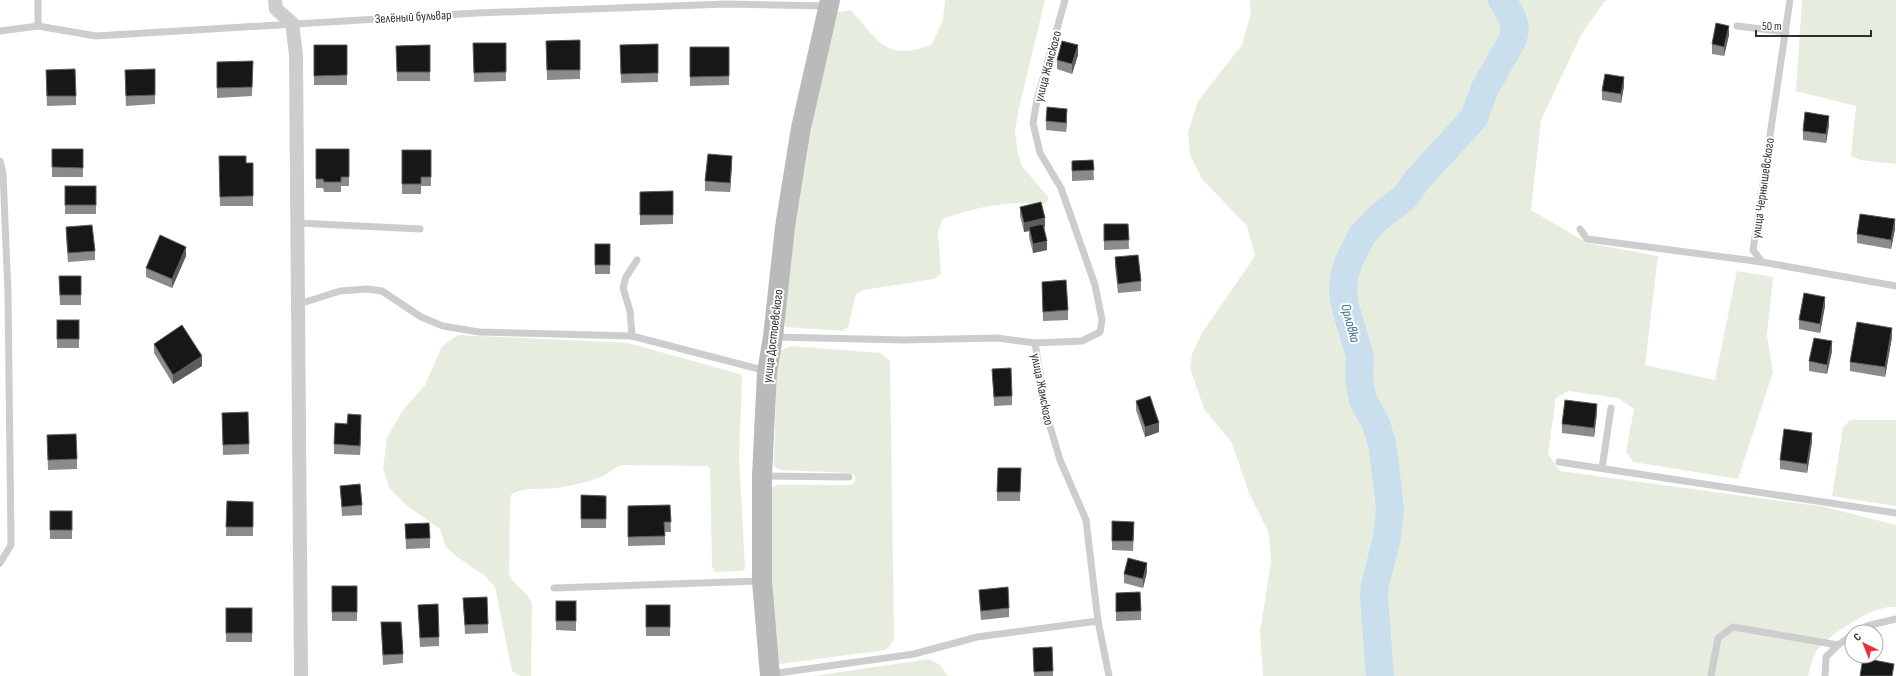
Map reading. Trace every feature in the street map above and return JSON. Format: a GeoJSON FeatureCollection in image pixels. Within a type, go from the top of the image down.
{"type":"FeatureCollection","features":[{"type":"Feature","properties":{"kind":"main road","name":"улица Достоевского"},"geometry":{"type":"LineString","coordinates":[[770,675],[762,581],[762,476],[767,372],[773,336],[785,227],[801,128],[829,3]]}},
{"type":"Feature","properties":{"kind":"street"},"geometry":{"type":"LineString","coordinates":[[275,0],[276,8],[292,23],[296,55],[301,676]]}},
{"type":"Feature","properties":{"kind":"lane"},"geometry":{"type":"LineString","coordinates":[[38,0],[38,26]]}},
{"type":"Feature","properties":{"kind":"lane","name":"улица Жамского"},"geometry":{"type":"LineString","coordinates":[[1065,0],[1037,100],[1033,123],[1040,153],[1061,188],[1095,285],[1102,320],[1100,332],[1082,341],[1035,343],[1047,416],[1060,460],[1086,520],[1098,621],[1109,676]]}},
{"type":"Feature","properties":{"kind":"lane","name":"улица Чернышевского"},"geometry":{"type":"LineString","coordinates":[[1762,262],[1753,250],[1790,0]]}},
{"type":"Feature","properties":{"kind":"lane","name":"Зелёный бульвар"},"geometry":{"type":"LineString","coordinates":[[0,31],[38,26],[96,36],[477,13],[726,2],[829,3]]}},
{"type":"Feature","properties":{"kind":"lane"},"geometry":{"type":"LineString","coordinates":[[1737,26],[1786,32]]}},
{"type":"Feature","properties":{"kind":"lane"},"geometry":{"type":"LineString","coordinates":[[0,160],[3,173],[8,293],[12,477],[11,545],[0,563]]}},
{"type":"Feature","properties":{"kind":"lane"},"geometry":{"type":"LineString","coordinates":[[298,223],[420,229]]}},
{"type":"Feature","properties":{"kind":"lane"},"geometry":{"type":"LineString","coordinates":[[1580,229],[1587,239],[1762,262],[1896,286]]}},
{"type":"Feature","properties":{"kind":"lane"},"geometry":{"type":"LineString","coordinates":[[632,336],[630,311],[623,288],[626,277],[637,260]]}},
{"type":"Feature","properties":{"kind":"lane"},"geometry":{"type":"LineString","coordinates":[[299,304],[340,291],[367,289],[382,291],[420,317],[443,326],[479,332],[632,336],[767,372]]}},
{"type":"Feature","properties":{"kind":"lane"},"geometry":{"type":"LineString","coordinates":[[773,336],[903,340],[997,338],[1035,343]]}},
{"type":"Feature","properties":{"kind":"lane"},"geometry":{"type":"LineString","coordinates":[[1602,468],[1611,408]]}},
{"type":"Feature","properties":{"kind":"lane"},"geometry":{"type":"LineString","coordinates":[[1559,462],[1896,513]]}},
{"type":"Feature","properties":{"kind":"lane"},"geometry":{"type":"LineString","coordinates":[[762,476],[849,477]]}},
{"type":"Feature","properties":{"kind":"lane"},"geometry":{"type":"LineString","coordinates":[[554,588],[762,581]]}},
{"type":"Feature","properties":{"kind":"lane"},"geometry":{"type":"LineString","coordinates":[[1875,624],[1896,619]]}},
{"type":"Feature","properties":{"kind":"lane"},"geometry":{"type":"LineString","coordinates":[[770,675],[914,654],[977,637],[1098,621]]}},
{"type":"Feature","properties":{"kind":"lane"},"geometry":{"type":"LineString","coordinates":[[1712,676],[1718,638],[1733,627],[1838,645]]}},
{"type":"Feature","properties":{"kind":"lane"},"geometry":{"type":"LineString","coordinates":[[1825,676],[1826,657],[1844,641]]}},
{"type":"Feature","properties":{"kind":"green space"},"geometry":{"type":"Polygon","coordinates":[[[945,0],[1045,0],[1019,108],[1015,131],[1018,154],[1022,166],[1048,197],[1048,201],[1044,204],[1018,203],[981,208],[943,219],[938,232],[941,274],[934,279],[863,290],[856,294],[848,327],[842,331],[786,327],[782,313],[794,233],[814,114],[837,12],[851,10],[869,31],[885,46],[894,50],[905,51],[932,44],[943,20],[945,0]]]}},
{"type":"Feature","properties":{"kind":"green space"},"geometry":{"type":"Polygon","coordinates":[[[1250,0],[1608,0],[1605,1],[1582,33],[1541,120],[1531,210],[1587,243],[1658,256],[1645,365],[1715,380],[1737,271],[1773,277],[1767,335],[1773,372],[1738,479],[1633,462],[1626,451],[1634,409],[1618,398],[1568,391],[1556,398],[1548,454],[1560,471],[1825,507],[1896,525],[1896,607],[1887,607],[1877,610],[1849,624],[1844,624],[1844,627],[1818,649],[1813,659],[1808,676],[1263,676],[1260,632],[1271,562],[1269,533],[1249,493],[1232,443],[1204,409],[1190,368],[1192,354],[1202,333],[1255,256],[1247,226],[1202,179],[1190,155],[1188,132],[1198,101],[1242,45],[1251,13],[1250,0]]]}},
{"type":"Feature","properties":{"kind":"green space"},"geometry":{"type":"Polygon","coordinates":[[[1802,0],[1896,0],[1896,164],[1860,160],[1851,156],[1856,106],[1796,91],[1802,0]]]}},
{"type":"Feature","properties":{"kind":"green space"},"geometry":{"type":"Polygon","coordinates":[[[458,335],[628,343],[740,374],[742,378],[739,457],[745,569],[742,571],[715,572],[712,567],[710,468],[707,466],[622,465],[616,467],[601,477],[585,482],[556,488],[527,489],[516,492],[511,495],[510,503],[509,574],[514,582],[527,594],[532,603],[531,676],[520,676],[512,671],[495,587],[485,576],[457,557],[446,547],[440,529],[406,505],[390,489],[383,469],[387,438],[403,410],[425,385],[442,346],[458,335]]]}},
{"type":"Feature","properties":{"kind":"green space"},"geometry":{"type":"Polygon","coordinates":[[[791,346],[880,353],[890,361],[894,638],[890,646],[885,650],[780,664],[775,660],[773,654],[771,488],[777,485],[851,485],[855,481],[855,476],[850,473],[782,470],[776,468],[774,465],[777,363],[780,351],[791,346]]]}},
{"type":"Feature","properties":{"kind":"green space"},"geometry":{"type":"Polygon","coordinates":[[[1850,420],[1896,420],[1896,506],[1832,496],[1843,428],[1850,420]]]}},
{"type":"Feature","properties":{"kind":"green space"},"geometry":{"type":"Polygon","coordinates":[[[929,659],[940,665],[948,676],[813,676],[929,659]]]}},
{"type":"Feature","properties":{"kind":"building"},"geometry":{"type":"Polygon","coordinates":[[[1716,23],[1729,26],[1724,47],[1712,44],[1716,23]]]}},
{"type":"Feature","properties":{"kind":"building"},"geometry":{"type":"Polygon","coordinates":[[[580,40],[580,70],[547,70],[546,41],[580,40]]]}},
{"type":"Feature","properties":{"kind":"building"},"geometry":{"type":"Polygon","coordinates":[[[1062,41],[1078,45],[1072,64],[1057,60],[1062,41]]]}},
{"type":"Feature","properties":{"kind":"building"},"geometry":{"type":"Polygon","coordinates":[[[473,43],[506,43],[506,72],[474,73],[473,43]]]}},
{"type":"Feature","properties":{"kind":"building"},"geometry":{"type":"Polygon","coordinates":[[[658,44],[658,73],[621,74],[620,45],[658,44]]]}},
{"type":"Feature","properties":{"kind":"building"},"geometry":{"type":"Polygon","coordinates":[[[314,45],[347,45],[347,75],[314,76],[314,45]]]}},
{"type":"Feature","properties":{"kind":"building"},"geometry":{"type":"Polygon","coordinates":[[[430,45],[430,72],[397,72],[396,46],[430,45]]]}},
{"type":"Feature","properties":{"kind":"building"},"geometry":{"type":"Polygon","coordinates":[[[690,47],[729,47],[729,76],[690,77],[690,47]]]}},
{"type":"Feature","properties":{"kind":"building"},"geometry":{"type":"Polygon","coordinates":[[[253,61],[252,87],[217,88],[217,62],[253,61]]]}},
{"type":"Feature","properties":{"kind":"building"},"geometry":{"type":"Polygon","coordinates":[[[75,69],[76,96],[47,96],[46,70],[75,69]]]}},
{"type":"Feature","properties":{"kind":"building"},"geometry":{"type":"Polygon","coordinates":[[[155,69],[155,95],[126,96],[125,70],[155,69]]]}},
{"type":"Feature","properties":{"kind":"building"},"geometry":{"type":"Polygon","coordinates":[[[1605,74],[1624,77],[1621,94],[1602,91],[1605,74]]]}},
{"type":"Feature","properties":{"kind":"building"},"geometry":{"type":"Polygon","coordinates":[[[1047,107],[1067,109],[1066,123],[1046,121],[1047,107]]]}},
{"type":"Feature","properties":{"kind":"building"},"geometry":{"type":"Polygon","coordinates":[[[1805,112],[1829,116],[1826,134],[1803,131],[1805,112]]]}},
{"type":"Feature","properties":{"kind":"building"},"geometry":{"type":"Polygon","coordinates":[[[52,149],[83,149],[83,168],[52,167],[52,149]]]}},
{"type":"Feature","properties":{"kind":"building"},"geometry":{"type":"Polygon","coordinates":[[[316,149],[349,149],[349,177],[341,177],[341,182],[324,182],[323,179],[316,179],[316,149]]]}},
{"type":"Feature","properties":{"kind":"building"},"geometry":{"type":"Polygon","coordinates":[[[402,150],[431,150],[431,177],[421,177],[421,184],[402,184],[402,150]]]}},
{"type":"Feature","properties":{"kind":"building"},"geometry":{"type":"Polygon","coordinates":[[[708,154],[732,156],[730,183],[705,181],[708,154]]]}},
{"type":"Feature","properties":{"kind":"building"},"geometry":{"type":"Polygon","coordinates":[[[219,156],[246,156],[246,163],[253,163],[253,196],[220,197],[219,156]]]}},
{"type":"Feature","properties":{"kind":"building"},"geometry":{"type":"Polygon","coordinates":[[[1093,160],[1094,170],[1072,171],[1072,161],[1093,160]]]}},
{"type":"Feature","properties":{"kind":"building"},"geometry":{"type":"Polygon","coordinates":[[[65,186],[96,186],[96,205],[65,205],[65,186]]]}},
{"type":"Feature","properties":{"kind":"building"},"geometry":{"type":"Polygon","coordinates":[[[673,191],[673,215],[640,215],[640,192],[673,191]]]}},
{"type":"Feature","properties":{"kind":"building"},"geometry":{"type":"Polygon","coordinates":[[[1041,202],[1045,218],[1024,223],[1020,207],[1041,202]]]}},
{"type":"Feature","properties":{"kind":"building"},"geometry":{"type":"Polygon","coordinates":[[[1860,214],[1895,219],[1891,240],[1857,234],[1860,214]]]}},
{"type":"Feature","properties":{"kind":"building"},"geometry":{"type":"Polygon","coordinates":[[[1043,224],[1047,241],[1033,244],[1029,227],[1043,224]]]}},
{"type":"Feature","properties":{"kind":"building"},"geometry":{"type":"Polygon","coordinates":[[[1104,224],[1128,224],[1129,240],[1104,241],[1104,224]]]}},
{"type":"Feature","properties":{"kind":"building"},"geometry":{"type":"Polygon","coordinates":[[[92,225],[95,251],[68,253],[66,227],[92,225]]]}},
{"type":"Feature","properties":{"kind":"building"},"geometry":{"type":"Polygon","coordinates":[[[160,235],[186,247],[172,279],[146,268],[160,235]]]}},
{"type":"Feature","properties":{"kind":"building"},"geometry":{"type":"Polygon","coordinates":[[[595,244],[610,244],[610,265],[595,265],[595,244]]]}},
{"type":"Feature","properties":{"kind":"building"},"geometry":{"type":"Polygon","coordinates":[[[1138,255],[1141,281],[1118,284],[1115,257],[1138,255]]]}},
{"type":"Feature","properties":{"kind":"building"},"geometry":{"type":"Polygon","coordinates":[[[59,276],[81,276],[81,295],[60,295],[59,276]]]}},
{"type":"Feature","properties":{"kind":"building"},"geometry":{"type":"Polygon","coordinates":[[[1066,280],[1068,310],[1043,312],[1042,282],[1066,280]]]}},
{"type":"Feature","properties":{"kind":"building"},"geometry":{"type":"Polygon","coordinates":[[[1804,293],[1825,297],[1820,324],[1799,320],[1804,293]]]}},
{"type":"Feature","properties":{"kind":"building"},"geometry":{"type":"Polygon","coordinates":[[[57,320],[79,320],[79,339],[57,339],[57,320]]]}},
{"type":"Feature","properties":{"kind":"building"},"geometry":{"type":"Polygon","coordinates":[[[1857,322],[1892,328],[1885,367],[1850,362],[1857,322]]]}},
{"type":"Feature","properties":{"kind":"building"},"geometry":{"type":"Polygon","coordinates":[[[182,325],[202,356],[173,375],[154,344],[182,325]]]}},
{"type":"Feature","properties":{"kind":"building"},"geometry":{"type":"Polygon","coordinates":[[[1814,338],[1832,341],[1827,365],[1809,361],[1814,338]]]}},
{"type":"Feature","properties":{"kind":"building"},"geometry":{"type":"Polygon","coordinates":[[[1011,368],[1012,396],[994,397],[992,369],[1011,368]]]}},
{"type":"Feature","properties":{"kind":"building"},"geometry":{"type":"Polygon","coordinates":[[[1150,396],[1159,423],[1145,427],[1136,401],[1150,396]]]}},
{"type":"Feature","properties":{"kind":"building"},"geometry":{"type":"Polygon","coordinates":[[[1565,400],[1597,404],[1594,428],[1562,424],[1565,400]]]}},
{"type":"Feature","properties":{"kind":"building"},"geometry":{"type":"Polygon","coordinates":[[[248,412],[249,444],[223,445],[222,413],[248,412]]]}},
{"type":"Feature","properties":{"kind":"building"},"geometry":{"type":"Polygon","coordinates":[[[348,414],[361,415],[360,446],[334,444],[335,423],[347,424],[348,414]]]}},
{"type":"Feature","properties":{"kind":"building"},"geometry":{"type":"Polygon","coordinates":[[[1784,429],[1812,433],[1807,464],[1780,460],[1784,429]]]}},
{"type":"Feature","properties":{"kind":"building"},"geometry":{"type":"Polygon","coordinates":[[[76,434],[77,459],[48,460],[47,435],[76,434]]]}},
{"type":"Feature","properties":{"kind":"building"},"geometry":{"type":"Polygon","coordinates":[[[998,468],[1021,468],[1020,492],[997,492],[998,468]]]}},
{"type":"Feature","properties":{"kind":"building"},"geometry":{"type":"Polygon","coordinates":[[[360,484],[362,505],[342,507],[340,486],[360,484]]]}},
{"type":"Feature","properties":{"kind":"building"},"geometry":{"type":"Polygon","coordinates":[[[581,495],[606,496],[606,519],[581,519],[581,495]]]}},
{"type":"Feature","properties":{"kind":"building"},"geometry":{"type":"Polygon","coordinates":[[[227,501],[253,502],[253,527],[226,527],[227,501]]]}},
{"type":"Feature","properties":{"kind":"building"},"geometry":{"type":"Polygon","coordinates":[[[670,505],[671,522],[664,522],[665,536],[628,537],[628,506],[670,505]]]}},
{"type":"Feature","properties":{"kind":"building"},"geometry":{"type":"Polygon","coordinates":[[[50,511],[72,511],[72,530],[50,530],[50,511]]]}},
{"type":"Feature","properties":{"kind":"building"},"geometry":{"type":"Polygon","coordinates":[[[1112,521],[1134,522],[1133,541],[1112,541],[1112,521]]]}},
{"type":"Feature","properties":{"kind":"building"},"geometry":{"type":"Polygon","coordinates":[[[429,523],[430,538],[406,539],[405,524],[429,523]]]}},
{"type":"Feature","properties":{"kind":"building"},"geometry":{"type":"Polygon","coordinates":[[[1128,558],[1147,563],[1143,579],[1124,574],[1128,558]]]}},
{"type":"Feature","properties":{"kind":"building"},"geometry":{"type":"Polygon","coordinates":[[[332,586],[357,586],[357,612],[332,612],[332,586]]]}},
{"type":"Feature","properties":{"kind":"building"},"geometry":{"type":"Polygon","coordinates":[[[1008,587],[1009,608],[981,611],[979,590],[1008,587]]]}},
{"type":"Feature","properties":{"kind":"building"},"geometry":{"type":"Polygon","coordinates":[[[1140,592],[1141,611],[1116,612],[1116,593],[1140,592]]]}},
{"type":"Feature","properties":{"kind":"building"},"geometry":{"type":"Polygon","coordinates":[[[487,597],[488,624],[465,625],[463,598],[487,597]]]}},
{"type":"Feature","properties":{"kind":"building"},"geometry":{"type":"Polygon","coordinates":[[[556,601],[576,601],[576,621],[556,621],[556,601]]]}},
{"type":"Feature","properties":{"kind":"building"},"geometry":{"type":"Polygon","coordinates":[[[438,604],[439,637],[420,638],[418,605],[438,604]]]}},
{"type":"Feature","properties":{"kind":"building"},"geometry":{"type":"Polygon","coordinates":[[[646,605],[670,605],[670,627],[646,627],[646,605]]]}},
{"type":"Feature","properties":{"kind":"building"},"geometry":{"type":"Polygon","coordinates":[[[226,608],[252,608],[252,633],[226,633],[226,608]]]}},
{"type":"Feature","properties":{"kind":"building"},"geometry":{"type":"Polygon","coordinates":[[[381,622],[401,622],[403,654],[383,655],[381,622]]]}},
{"type":"Feature","properties":{"kind":"building"},"geometry":{"type":"Polygon","coordinates":[[[1052,647],[1053,671],[1034,672],[1033,648],[1052,647]]]}},
{"type":"Feature","properties":{"kind":"building"},"geometry":{"type":"Polygon","coordinates":[[[1884,662],[1894,664],[1892,676],[1860,676],[1862,664],[1884,664],[1884,662]]]}},
{"type":"Feature","properties":{"kind":"waterway","name":"Орловка"},"geometry":{"type":"LineString","coordinates":[[1380,676],[1374,597],[1375,585],[1387,538],[1390,510],[1382,443],[1376,424],[1363,400],[1359,379],[1360,356],[1345,306],[1343,292],[1344,278],[1348,263],[1362,235],[1378,218],[1405,197],[1417,180],[1474,118],[1485,88],[1513,39],[1515,27],[1511,15],[1502,0]]}}]}
